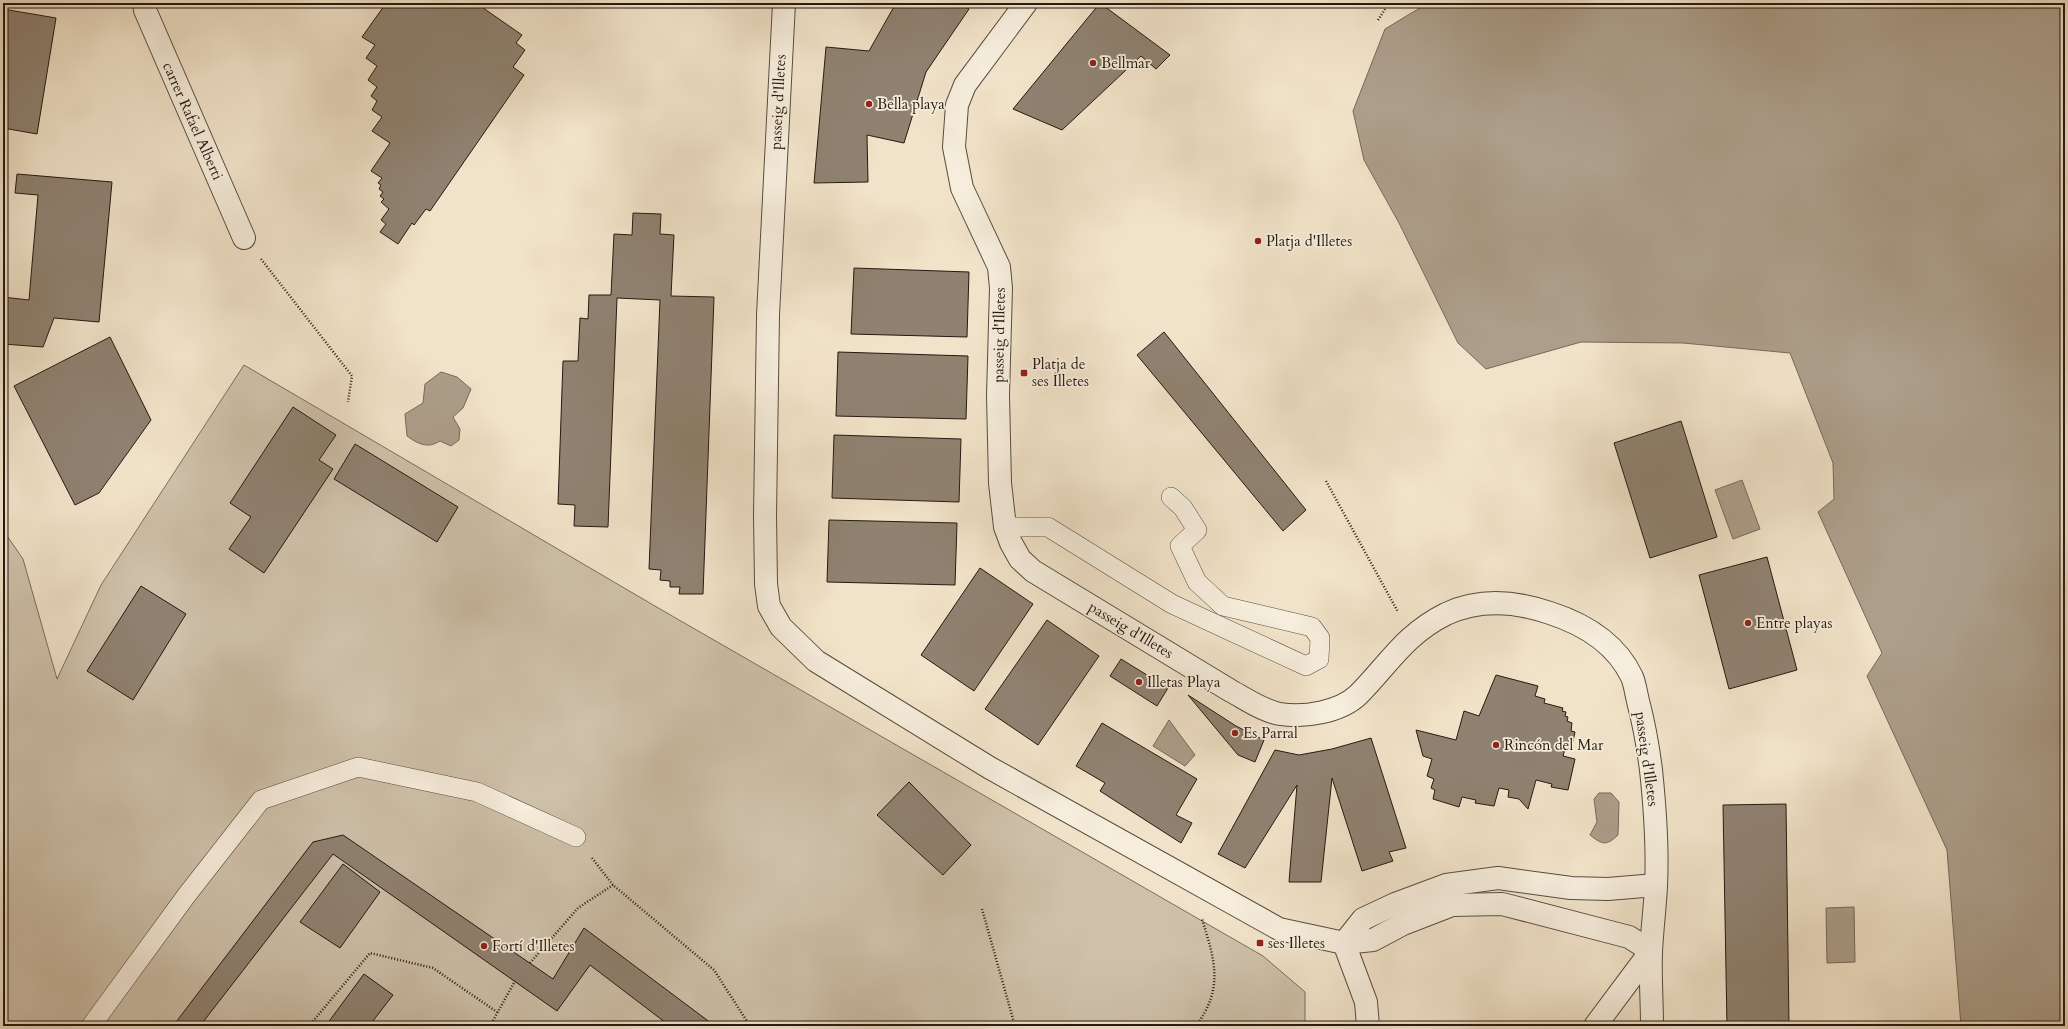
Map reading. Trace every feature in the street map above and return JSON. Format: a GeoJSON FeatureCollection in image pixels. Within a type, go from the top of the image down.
{"type":"FeatureCollection","features":[{"type":"Feature","properties":{"kind":"street","name":"carrer Rafael Alberti"},"geometry":{"type":"LineString","coordinates":[[144,3],[144,10],[244,238]]}},
{"type":"Feature","properties":{"kind":"street","name":"passeig d'Illetes"},"geometry":{"type":"LineString","coordinates":[[784,3],[768,315],[764,515],[766,584],[769,606],[781,627],[816,661],[997,772],[1279,929],[1344,943],[1373,940],[1403,924],[1452,905],[1502,904],[1629,937],[1651,952]]}},
{"type":"Feature","properties":{"kind":"street","name":"passeig d'Illetes"},"geometry":{"type":"LineString","coordinates":[[1026,3],[965,85],[957,105],[954,147],[962,188],[999,267],[1001,288],[998,434],[1000,483],[1005,527],[1010,543],[1020,559],[1033,571],[1254,704],[1280,714],[1320,714],[1344,705],[1357,696],[1392,654],[1417,632],[1446,614],[1472,605],[1500,602],[1532,606],[1570,619],[1591,630],[1622,660],[1633,678],[1646,732],[1653,789],[1656,885],[1651,952],[1652,1026]]}},
{"type":"Feature","properties":{"kind":"street"},"geometry":{"type":"LineString","coordinates":[[1368,1026],[1366,1002],[1344,943],[1363,919],[1395,904],[1446,885],[1498,878],[1571,888],[1608,890],[1656,885]]}},
{"type":"Feature","properties":{"kind":"street"},"geometry":{"type":"LineString","coordinates":[[1595,1026],[1651,952]]}},
{"type":"Feature","properties":{"kind":"lane"},"geometry":{"type":"LineString","coordinates":[[1005,527],[1048,528],[1172,604],[1306,666],[1319,659],[1320,638],[1312,627],[1223,606],[1197,582],[1180,546],[1197,530],[1183,508],[1171,497]]}},
{"type":"Feature","properties":{"kind":"lane"},"geometry":{"type":"LineString","coordinates":[[91,1026],[186,896],[261,800],[358,767],[477,792],[576,837]]}},
{"type":"Feature","properties":{"kind":"path"},"geometry":{"type":"LineString","coordinates":[[1378,20],[1389,3]]}},
{"type":"Feature","properties":{"kind":"path"},"geometry":{"type":"LineString","coordinates":[[244,238],[352,376],[348,402]]}},
{"type":"Feature","properties":{"kind":"path"},"geometry":{"type":"LineString","coordinates":[[1326,481],[1399,614]]}},
{"type":"Feature","properties":{"kind":"path"},"geometry":{"type":"LineString","coordinates":[[576,837],[613,885],[714,970],[750,1026]]}},
{"type":"Feature","properties":{"kind":"path"},"geometry":{"type":"LineString","coordinates":[[530,964],[578,908],[613,885]]}},
{"type":"Feature","properties":{"kind":"path"},"geometry":{"type":"LineString","coordinates":[[982,909],[1014,1026]]}},
{"type":"Feature","properties":{"kind":"path"},"geometry":{"type":"LineString","coordinates":[[1196,1026],[1206,1012],[1216,980],[1213,955],[1201,915]]}},
{"type":"Feature","properties":{"kind":"path"},"geometry":{"type":"LineString","coordinates":[[308,1026],[370,953],[433,968],[497,1012]]}},
{"type":"Feature","properties":{"kind":"path"},"geometry":{"type":"LineString","coordinates":[[490,1026],[514,981]]}},
{"type":"Feature","properties":{"kind":"shaded area"},"geometry":{"type":"Polygon","coordinates":[[[1428,3],[2065,3],[2065,1026],[1961,1026],[1947,850],[1867,676],[1882,653],[1818,512],[1834,499],[1833,463],[1790,353],[1683,343],[1581,342],[1486,369],[1458,343],[1399,223],[1364,160],[1353,111],[1385,29],[1428,3]]]}},
{"type":"Feature","properties":{"kind":"shaded area","name":"Fortí d'Illetes"},"geometry":{"type":"Polygon","coordinates":[[[244,365],[660,609],[1263,956],[1305,992],[1305,1026],[3,1026],[3,530],[23,559],[57,679],[101,585],[244,365]]]}},
{"type":"Feature","properties":{"kind":"shaded area"},"geometry":{"type":"Polygon","coordinates":[[[441,372],[457,377],[471,389],[463,408],[453,417],[460,429],[459,440],[451,446],[440,441],[427,445],[415,441],[407,436],[405,414],[423,403],[425,384],[441,372]]]}},
{"type":"Feature","properties":{"kind":"shaded area"},"geometry":{"type":"Polygon","coordinates":[[[1742,480],[1760,529],[1733,539],[1715,490],[1742,480]]]}},
{"type":"Feature","properties":{"kind":"shaded area"},"geometry":{"type":"Polygon","coordinates":[[[1169,720],[1195,755],[1185,766],[1153,746],[1169,720]]]}},
{"type":"Feature","properties":{"kind":"shaded area"},"geometry":{"type":"Polygon","coordinates":[[[1599,793],[1611,793],[1619,802],[1618,835],[1610,841],[1604,843],[1598,841],[1590,835],[1597,822],[1594,799],[1599,793]]]}},
{"type":"Feature","properties":{"kind":"shaded area"},"geometry":{"type":"Polygon","coordinates":[[[1854,907],[1855,962],[1827,963],[1826,908],[1854,907]]]}},
{"type":"Feature","properties":{"kind":"building"},"geometry":{"type":"Polygon","coordinates":[[[381,3],[476,3],[522,35],[516,43],[525,50],[513,67],[524,75],[430,211],[426,209],[414,225],[412,223],[398,244],[380,232],[386,224],[381,220],[389,209],[381,202],[384,199],[380,196],[383,192],[379,189],[381,185],[378,183],[382,178],[371,171],[390,143],[372,131],[382,117],[372,110],[377,101],[371,96],[377,87],[368,80],[377,66],[366,58],[375,45],[362,37],[384,6],[381,3]]]}},
{"type":"Feature","properties":{"kind":"building","name":"Bella playa"},"geometry":{"type":"Polygon","coordinates":[[[896,3],[960,3],[969,9],[926,72],[904,143],[867,135],[868,182],[814,183],[826,47],[869,51],[896,3]]]}},
{"type":"Feature","properties":{"kind":"building","name":"Bellmar"},"geometry":{"type":"Polygon","coordinates":[[[1100,3],[1170,55],[1156,69],[1141,56],[1062,130],[1013,109],[1100,3]]]}},
{"type":"Feature","properties":{"kind":"building"},"geometry":{"type":"Polygon","coordinates":[[[3,9],[56,18],[37,134],[3,128],[3,9]]]}},
{"type":"Feature","properties":{"kind":"building"},"geometry":{"type":"Polygon","coordinates":[[[17,174],[112,182],[99,322],[54,318],[43,347],[3,344],[3,297],[29,300],[38,195],[15,193],[17,174]]]}},
{"type":"Feature","properties":{"kind":"building"},"geometry":{"type":"Polygon","coordinates":[[[633,213],[661,214],[660,234],[674,235],[671,296],[714,297],[703,594],[679,594],[680,587],[670,587],[670,581],[660,580],[661,570],[649,569],[660,300],[617,298],[608,527],[574,526],[575,505],[558,504],[563,361],[578,361],[580,318],[588,319],[589,295],[611,295],[614,234],[632,235],[633,213]]]}},
{"type":"Feature","properties":{"kind":"building"},"geometry":{"type":"Polygon","coordinates":[[[854,268],[969,272],[967,337],[851,334],[854,268]]]}},
{"type":"Feature","properties":{"kind":"building"},"geometry":{"type":"Polygon","coordinates":[[[1164,332],[1306,510],[1283,531],[1137,355],[1164,332]]]}},
{"type":"Feature","properties":{"kind":"building"},"geometry":{"type":"Polygon","coordinates":[[[110,337],[151,420],[99,493],[75,505],[14,386],[110,337]]]}},
{"type":"Feature","properties":{"kind":"building"},"geometry":{"type":"Polygon","coordinates":[[[838,352],[968,356],[966,419],[836,416],[838,352]]]}},
{"type":"Feature","properties":{"kind":"building"},"geometry":{"type":"Polygon","coordinates":[[[293,407],[336,435],[319,460],[333,469],[264,573],[229,549],[251,517],[230,503],[293,407]]]}},
{"type":"Feature","properties":{"kind":"building"},"geometry":{"type":"Polygon","coordinates":[[[1681,421],[1717,537],[1650,558],[1614,443],[1681,421]]]}},
{"type":"Feature","properties":{"kind":"building"},"geometry":{"type":"Polygon","coordinates":[[[834,435],[961,439],[959,502],[832,498],[834,435]]]}},
{"type":"Feature","properties":{"kind":"building"},"geometry":{"type":"Polygon","coordinates":[[[355,444],[458,507],[437,542],[334,479],[355,444]]]}},
{"type":"Feature","properties":{"kind":"building"},"geometry":{"type":"Polygon","coordinates":[[[829,520],[957,523],[955,585],[827,582],[829,520]]]}},
{"type":"Feature","properties":{"kind":"building","name":"Entre playas"},"geometry":{"type":"Polygon","coordinates":[[[1767,557],[1797,670],[1729,689],[1699,575],[1767,557]]]}},
{"type":"Feature","properties":{"kind":"building"},"geometry":{"type":"Polygon","coordinates":[[[980,568],[1033,604],[974,691],[921,655],[980,568]]]}},
{"type":"Feature","properties":{"kind":"building"},"geometry":{"type":"Polygon","coordinates":[[[141,586],[186,614],[133,700],[87,671],[141,586]]]}},
{"type":"Feature","properties":{"kind":"building"},"geometry":{"type":"Polygon","coordinates":[[[1047,620],[1099,656],[1038,745],[985,709],[1047,620]]]}},
{"type":"Feature","properties":{"kind":"building","name":"Illetas Playa"},"geometry":{"type":"Polygon","coordinates":[[[1121,659],[1168,688],[1157,706],[1110,676],[1121,659]]]}},
{"type":"Feature","properties":{"kind":"building","name":"Rincón del Mar"},"geometry":{"type":"Polygon","coordinates":[[[1496,675],[1538,686],[1535,696],[1545,699],[1544,703],[1563,708],[1562,711],[1566,712],[1565,716],[1568,717],[1567,721],[1572,723],[1571,731],[1575,732],[1571,750],[1565,749],[1563,756],[1575,759],[1568,790],[1551,787],[1552,784],[1536,780],[1528,809],[1519,799],[1508,797],[1509,790],[1499,788],[1494,806],[1475,803],[1476,800],[1462,797],[1459,807],[1433,799],[1435,790],[1431,788],[1434,779],[1427,776],[1432,759],[1423,756],[1416,730],[1456,740],[1464,711],[1479,716],[1496,675]]]}},
{"type":"Feature","properties":{"kind":"building","name":"Es Parral"},"geometry":{"type":"Polygon","coordinates":[[[1188,695],[1236,726],[1264,740],[1255,762],[1238,755],[1188,695]]]}},
{"type":"Feature","properties":{"kind":"building"},"geometry":{"type":"Polygon","coordinates":[[[1102,723],[1197,779],[1176,815],[1192,823],[1181,843],[1100,791],[1105,783],[1076,766],[1102,723]]]}},
{"type":"Feature","properties":{"kind":"building"},"geometry":{"type":"Polygon","coordinates":[[[1371,738],[1406,848],[1389,852],[1393,861],[1362,871],[1332,778],[1321,882],[1289,882],[1297,785],[1245,868],[1218,854],[1275,750],[1299,755],[1332,749],[1371,738]]]}},
{"type":"Feature","properties":{"kind":"building"},"geometry":{"type":"Polygon","coordinates":[[[909,782],[971,845],[943,875],[877,815],[909,782]]]}},
{"type":"Feature","properties":{"kind":"building"},"geometry":{"type":"Polygon","coordinates":[[[1786,804],[1789,1026],[1727,1026],[1723,805],[1786,804]]]}},
{"type":"Feature","properties":{"kind":"building","name":"Fortí d'Illetes"},"geometry":{"type":"Polygon","coordinates":[[[343,835],[553,979],[584,928],[715,1026],[670,1026],[590,965],[557,1011],[333,854],[200,1026],[173,1026],[313,842],[343,835]]]}},
{"type":"Feature","properties":{"kind":"building"},"geometry":{"type":"Polygon","coordinates":[[[343,864],[380,892],[340,948],[300,922],[343,864]]]}},
{"type":"Feature","properties":{"kind":"building"},"geometry":{"type":"Polygon","coordinates":[[[364,974],[393,995],[369,1026],[330,1026],[327,1024],[364,974]]]}},
{"type":"Feature","properties":{"kind":"place","name":"Bellmar"},"geometry":{"type":"Point","coordinates":[1093,63]}},
{"type":"Feature","properties":{"kind":"place","name":"Bella playa"},"geometry":{"type":"Point","coordinates":[869,104]}},
{"type":"Feature","properties":{"kind":"place","name":"Platja d'Illetes"},"geometry":{"type":"Point","coordinates":[1258,241]}},
{"type":"Feature","properties":{"kind":"place","name":"Platja de ses Illetes"},"geometry":{"type":"Point","coordinates":[1024,373]}},
{"type":"Feature","properties":{"kind":"place","name":"Entre playas"},"geometry":{"type":"Point","coordinates":[1748,623]}},
{"type":"Feature","properties":{"kind":"place","name":"Illetas Playa"},"geometry":{"type":"Point","coordinates":[1139,682]}},
{"type":"Feature","properties":{"kind":"place","name":"Es Parral"},"geometry":{"type":"Point","coordinates":[1235,733]}},
{"type":"Feature","properties":{"kind":"place","name":"Rincón del Mar"},"geometry":{"type":"Point","coordinates":[1496,745]}},
{"type":"Feature","properties":{"kind":"place","name":"ses Illetes"},"geometry":{"type":"Point","coordinates":[1260,943]}},
{"type":"Feature","properties":{"kind":"place","name":"Fortí d'Illetes"},"geometry":{"type":"Point","coordinates":[484,946]}}]}
